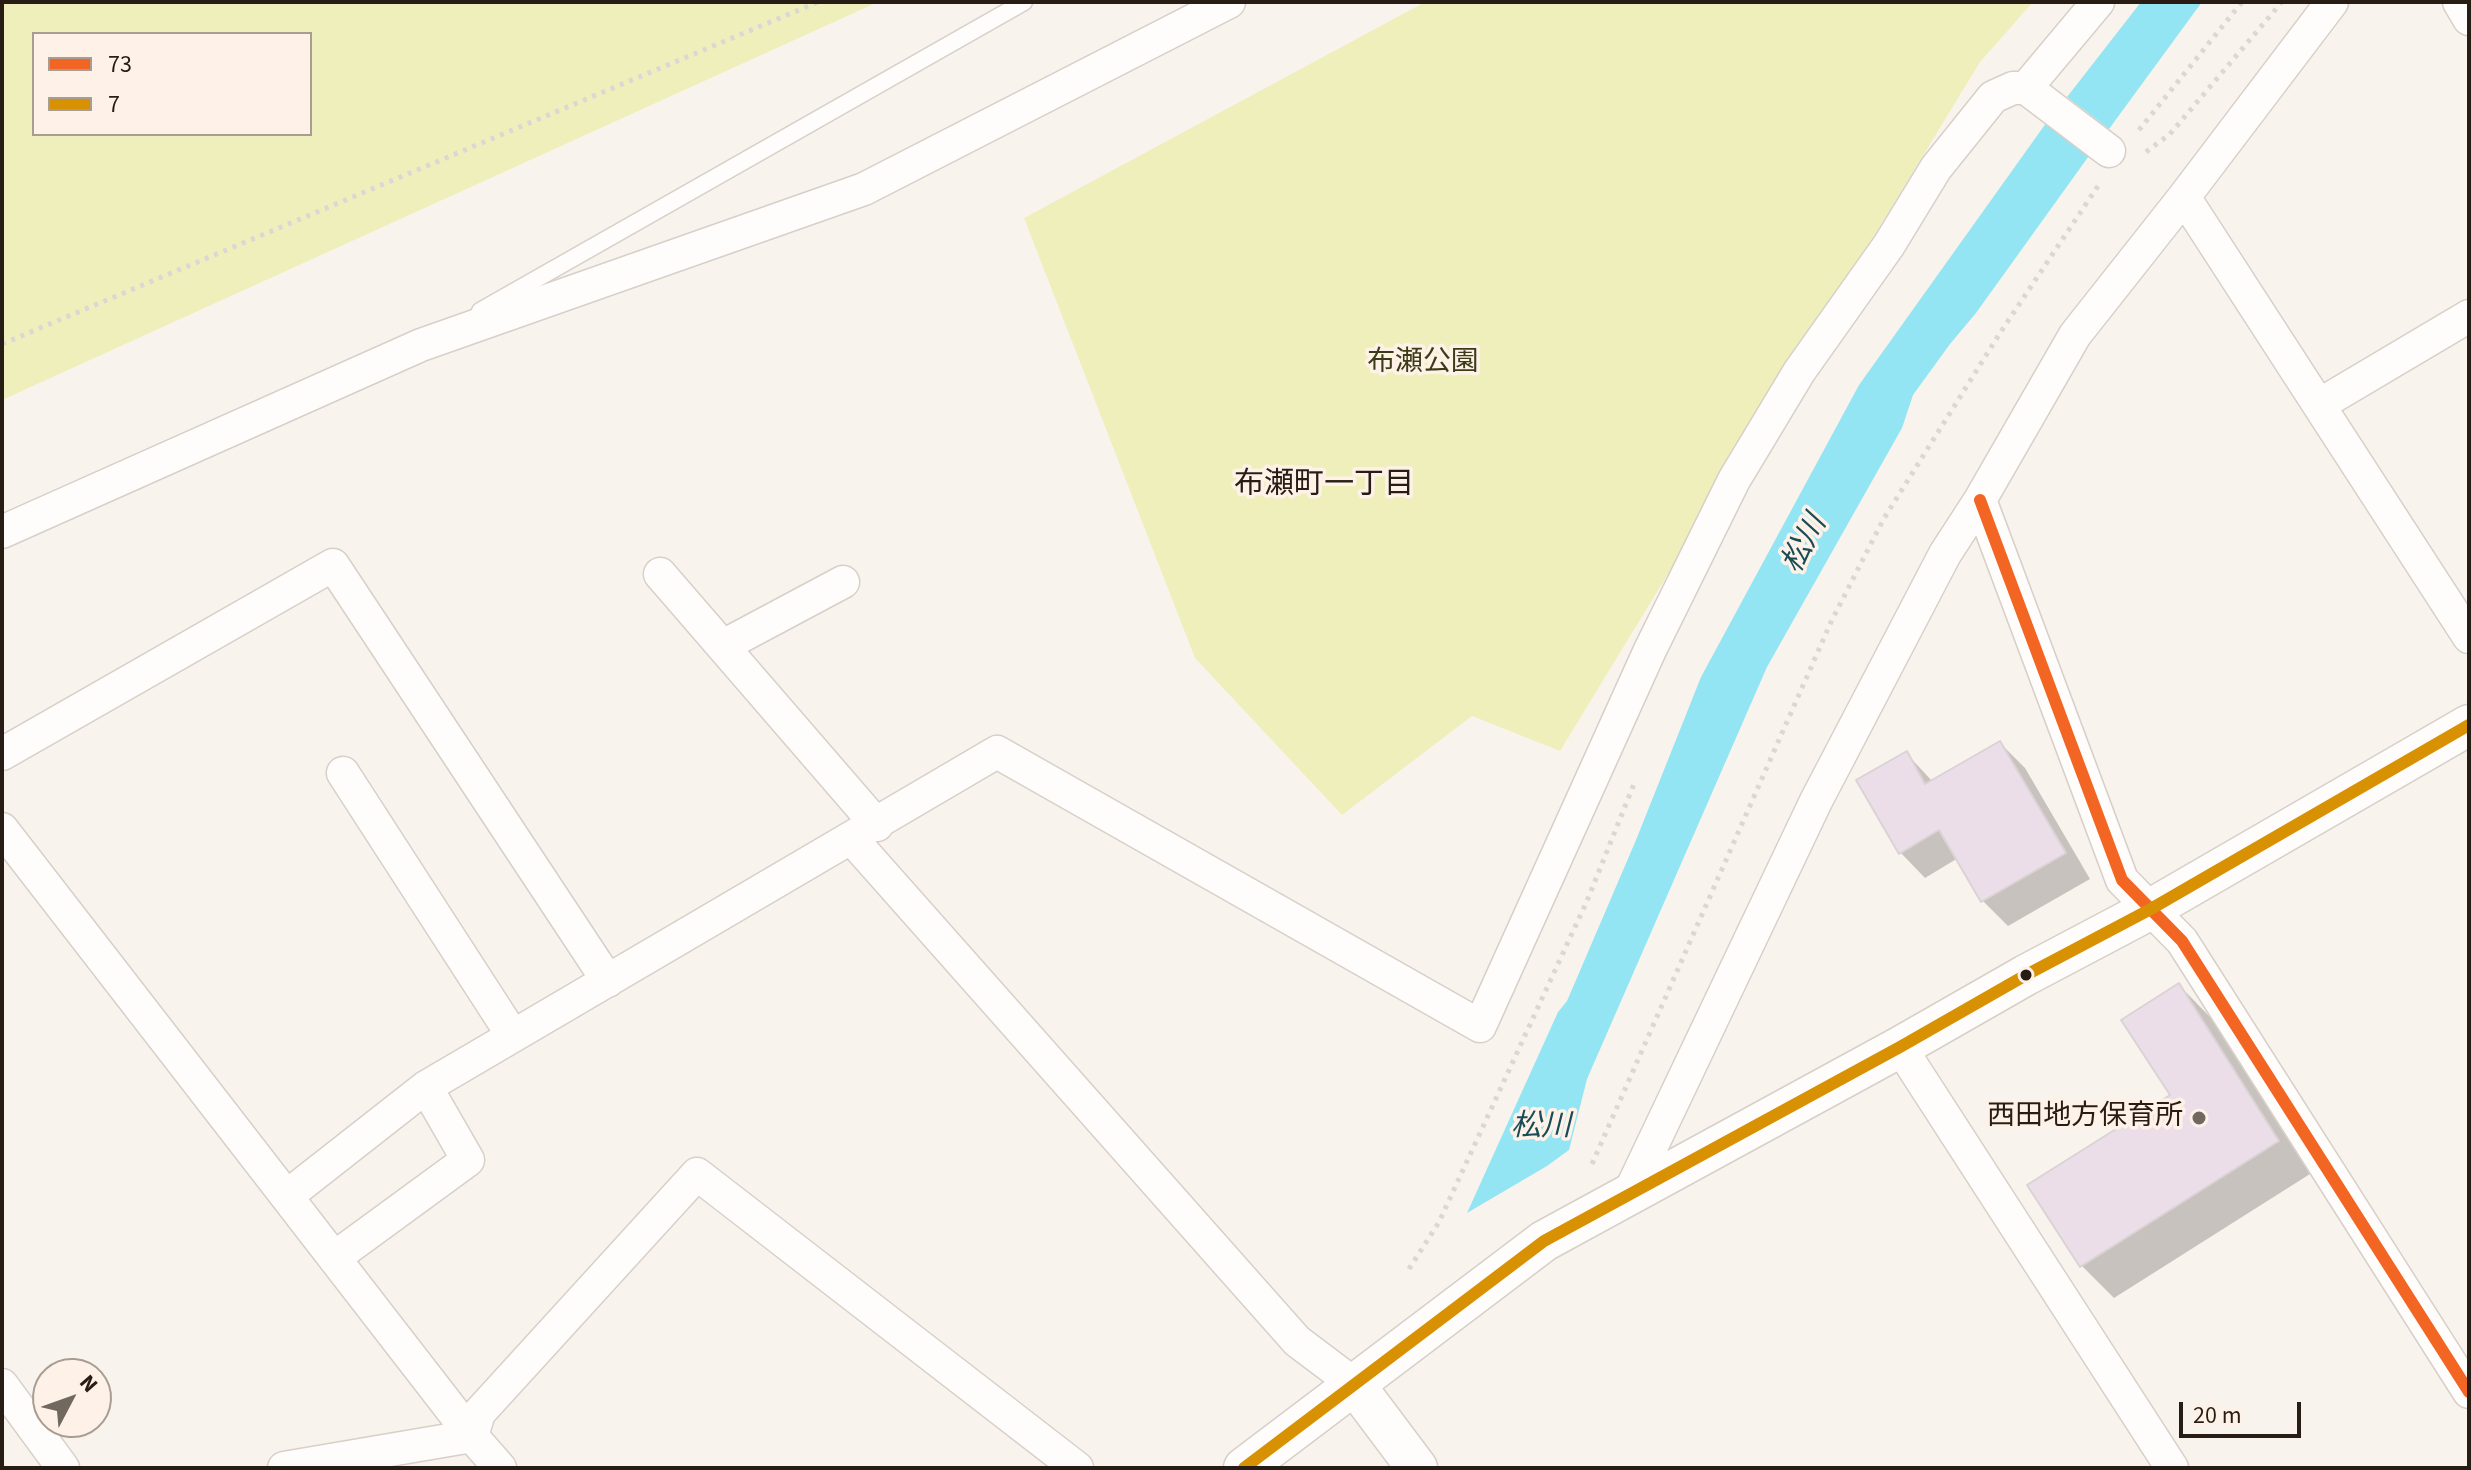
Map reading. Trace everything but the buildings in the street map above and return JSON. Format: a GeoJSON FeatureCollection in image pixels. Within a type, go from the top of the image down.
{"type":"FeatureCollection","features":[{"type":"Feature","properties":{"kind":"street"},"geometry":{"type":"LineString","coordinates":[[2,532],[421,345],[864,189],[1229,2]]}},
{"type":"Feature","properties":{"kind":"street"},"geometry":{"type":"LineString","coordinates":[[2026,88],[2098,2]]}},
{"type":"Feature","properties":{"kind":"street"},"geometry":{"type":"LineString","coordinates":[[1612,1204],[1945,554],[1980,500],[2075,335],[2332,2]]}},
{"type":"Feature","properties":{"kind":"street"},"geometry":{"type":"LineString","coordinates":[[2459,2],[2469,19]]}},
{"type":"Feature","properties":{"kind":"street"},"geometry":{"type":"LineString","coordinates":[[287,1196],[426,1087],[997,752],[1480,1026],[1650,650],[1734,480],[1799,372],[1889,245],[1936,168],[1993,97],[2013,88],[2026,88],[2114,154]]}},
{"type":"Feature","properties":{"kind":"street"},"geometry":{"type":"LineString","coordinates":[[2184,197],[2469,637]]}},
{"type":"Feature","properties":{"kind":"street"},"geometry":{"type":"LineString","coordinates":[[2319,405],[2469,316]]}},
{"type":"Feature","properties":{"kind":"street"},"geometry":{"type":"LineString","coordinates":[[1980,500],[2122,880],[2182,941],[2469,1392]]}},
{"type":"Feature","properties":{"kind":"street"},"geometry":{"type":"LineString","coordinates":[[2,754],[333,565],[608,981]]}},
{"type":"Feature","properties":{"kind":"street"},"geometry":{"type":"LineString","coordinates":[[660,574],[723,646],[864,832],[1297,1341],[1354,1384],[1417,1468]]}},
{"type":"Feature","properties":{"kind":"street"},"geometry":{"type":"LineString","coordinates":[[723,646],[843,582]]}},
{"type":"Feature","properties":{"kind":"street"},"geometry":{"type":"LineString","coordinates":[[1244,1468],[1544,1241],[2149,910],[2469,725]]}},
{"type":"Feature","properties":{"kind":"street"},"geometry":{"type":"LineString","coordinates":[[343,773],[513,1036]]}},
{"type":"Feature","properties":{"kind":"street"},"geometry":{"type":"LineString","coordinates":[[2,829],[472,1436],[500,1468]]}},
{"type":"Feature","properties":{"kind":"street"},"geometry":{"type":"LineString","coordinates":[[1900,1047],[2172,1468]]}},
{"type":"Feature","properties":{"kind":"street"},"geometry":{"type":"LineString","coordinates":[[334,1258],[468,1160],[426,1087]]}},
{"type":"Feature","properties":{"kind":"street"},"geometry":{"type":"LineString","coordinates":[[472,1436],[479,1413],[697,1174],[1077,1468]]}},
{"type":"Feature","properties":{"kind":"street"},"geometry":{"type":"LineString","coordinates":[[2,1385],[63,1468]]}},
{"type":"Feature","properties":{"kind":"street"},"geometry":{"type":"LineString","coordinates":[[284,1468],[472,1436]]}},
{"type":"Feature","properties":{"kind":"lane"},"geometry":{"type":"LineString","coordinates":[[421,345],[1024,2]]}},
{"type":"Feature","properties":{"kind":"path"},"geometry":{"type":"LineString","coordinates":[[2,344],[818,2]]}},
{"type":"Feature","properties":{"kind":"path"},"geometry":{"type":"LineString","coordinates":[[1592,1164],[1831,622],[1883,520],[2114,154],[2242,2]]}},
{"type":"Feature","properties":{"kind":"path"},"geometry":{"type":"LineString","coordinates":[[2114,154],[2131,164],[2170,134],[2282,2]]}},
{"type":"Feature","properties":{"kind":"path"},"geometry":{"type":"LineString","coordinates":[[1409,1269],[1445,1208],[1587,901],[1634,783]]}},
{"type":"Feature","properties":{"kind":"green space"},"geometry":{"type":"Polygon","coordinates":[[[2,2],[878,2],[2,400],[2,2]]]}},
{"type":"Feature","properties":{"kind":"green space","name":"布瀬公園"},"geometry":{"type":"Polygon","coordinates":[[[1425,2],[2033,2],[1980,62],[1560,751],[1472,716],[1342,815],[1195,658],[1024,218],[1425,2]]]}},
{"type":"Feature","properties":{"kind":"water"},"geometry":{"type":"Polygon","coordinates":[[[2141,2],[2202,2],[2109,129],[2067,97],[2141,2]]]}},
{"type":"Feature","properties":{"kind":"water","name":"松川"},"geometry":{"type":"Polygon","coordinates":[[[2049,119],[2091,153],[1913,395],[1902,428],[1767,667],[1587,1079],[1569,1150],[1467,1213],[1558,1012],[1567,1001],[1701,677],[1859,385],[2049,119]]]}},
{"type":"Feature","properties":{"kind":"transit line","name":"73"},"geometry":{"type":"LineString","coordinates":[[1980,500],[2122,880],[2182,941],[2469,1392]]}},
{"type":"Feature","properties":{"kind":"transit line","name":"7"},"geometry":{"type":"LineString","coordinates":[[1244,1468],[1544,1241],[2149,910],[2469,725]]}},
{"type":"Feature","properties":{"kind":"place","name":"西田地方保育所"},"geometry":{"type":"Point","coordinates":[2199,1118]}},
{"type":"Feature","properties":{"kind":"district","name":"布瀬町一丁目"},"geometry":{"type":"Point","coordinates":[1324,486]}}]}
